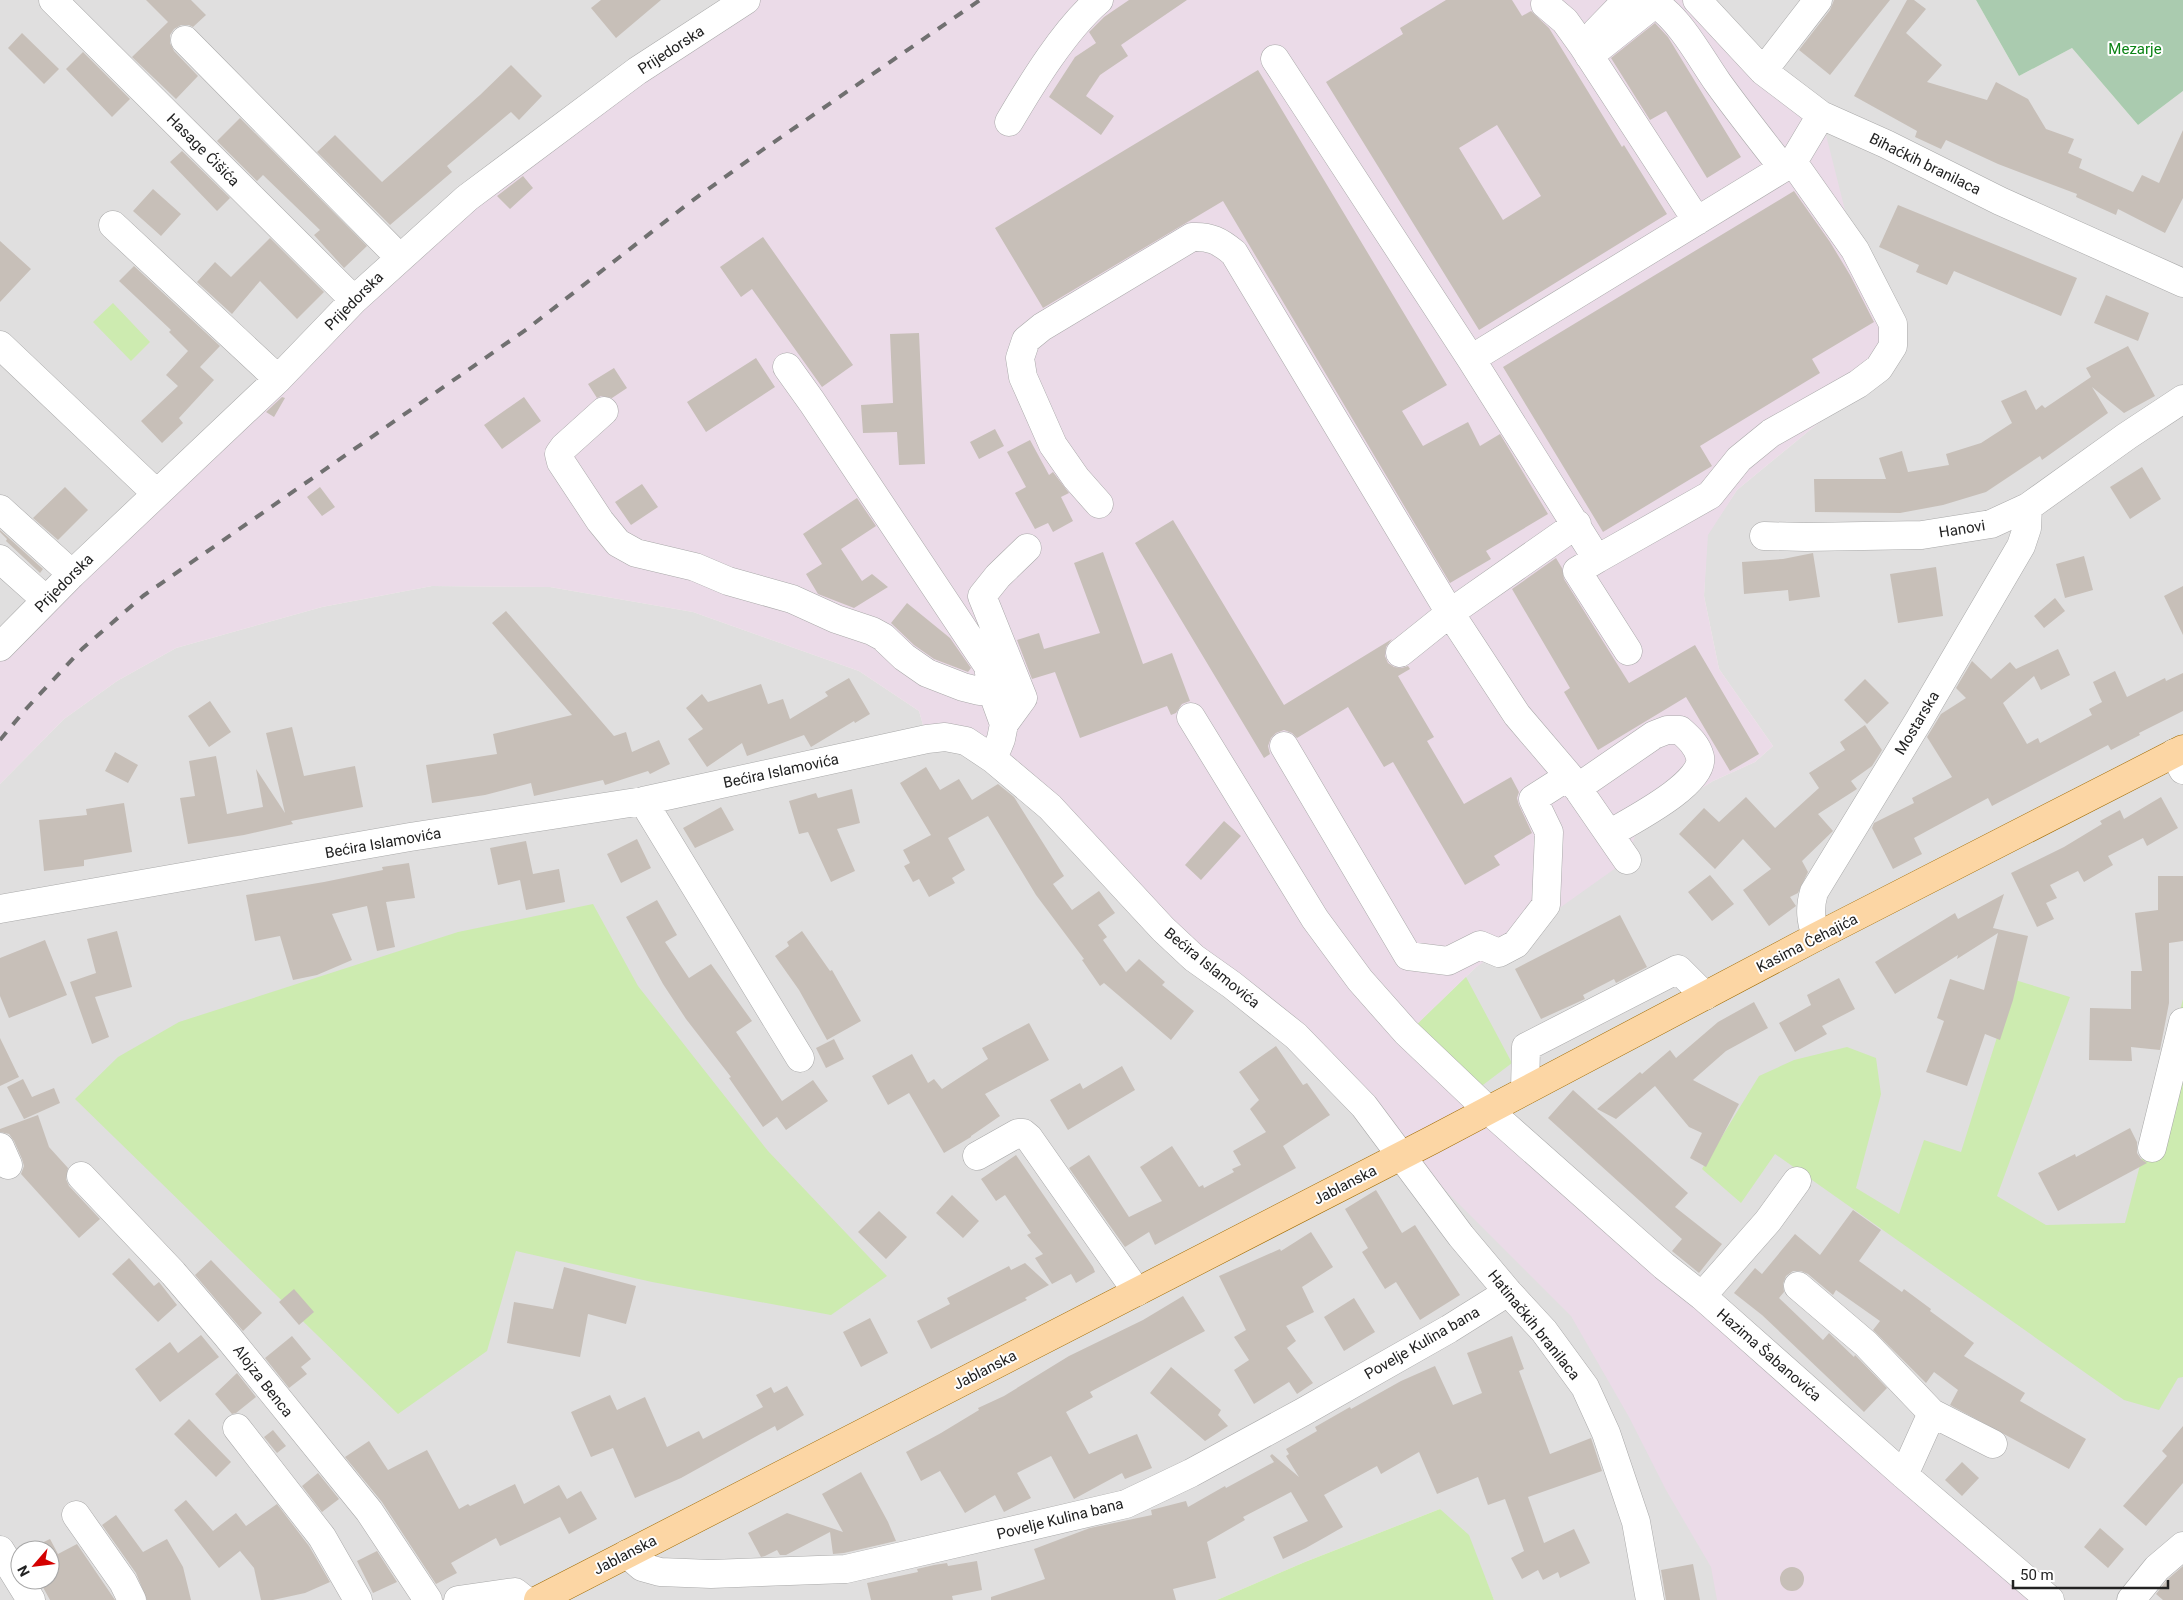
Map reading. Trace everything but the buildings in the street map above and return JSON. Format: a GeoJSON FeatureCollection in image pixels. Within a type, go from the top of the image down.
{"type":"FeatureCollection","features":[{"type":"Feature","properties":{"kind":"main road","name":"Kasima Ćehajića"},"geometry":{"type":"LineString","coordinates":[[1432,1140],[1816,937],[2180,757]]}},
{"type":"Feature","properties":{"kind":"main road","name":"Jablanska"},"geometry":{"type":"LineString","coordinates":[[538,1600],[1432,1140]]}},
{"type":"Feature","properties":{"kind":"street","name":"Hasage Ćišića"},"geometry":{"type":"LineString","coordinates":[[53,0],[354,300]]}},
{"type":"Feature","properties":{"kind":"street"},"geometry":{"type":"LineString","coordinates":[[1008,122],[1054,53],[1089,8],[1099,0]]}},
{"type":"Feature","properties":{"kind":"street"},"geometry":{"type":"LineString","coordinates":[[1586,51],[1626,0]]}},
{"type":"Feature","properties":{"kind":"street"},"geometry":{"type":"LineString","coordinates":[[1763,71],[1818,0]]}},
{"type":"Feature","properties":{"kind":"street"},"geometry":{"type":"LineString","coordinates":[[1678,26],[1699,3]]}},
{"type":"Feature","properties":{"kind":"street","name":"Bihaćkih branilaca"},"geometry":{"type":"LineString","coordinates":[[1699,3],[1763,71],[1821,115],[1886,144],[2000,201],[2183,284]]}},
{"type":"Feature","properties":{"kind":"street","name":"Prijedorska"},"geometry":{"type":"LineString","coordinates":[[0,647],[156,493],[278,379],[354,300],[399,257],[467,198],[544,139],[730,4]]}},
{"type":"Feature","properties":{"kind":"street"},"geometry":{"type":"LineString","coordinates":[[1545,4],[1565,21],[1697,221]]}},
{"type":"Feature","properties":{"kind":"street"},"geometry":{"type":"LineString","coordinates":[[1586,51],[1648,9],[1657,5],[1666,12],[1729,98],[1788,165],[1856,250],[1893,324],[1893,346],[1880,368],[1858,384],[1765,438],[1739,459],[1710,495],[1577,571],[1628,651]]}},
{"type":"Feature","properties":{"kind":"street"},"geometry":{"type":"LineString","coordinates":[[186,40],[399,257]]}},
{"type":"Feature","properties":{"kind":"street"},"geometry":{"type":"LineString","coordinates":[[1275,60],[1471,359],[1577,524],[1597,559]]}},
{"type":"Feature","properties":{"kind":"street"},"geometry":{"type":"LineString","coordinates":[[1471,359],[1788,165],[1821,115]]}},
{"type":"Feature","properties":{"kind":"street"},"geometry":{"type":"LineString","coordinates":[[113,225],[278,379]]}},
{"type":"Feature","properties":{"kind":"street"},"geometry":{"type":"LineString","coordinates":[[1099,504],[1076,478],[1053,445],[1045,428],[1023,377],[1020,358],[1026,340],[1042,327],[1192,237],[1204,236],[1220,241],[1234,252],[1450,613],[1517,715],[1573,782],[1627,860]]}},
{"type":"Feature","properties":{"kind":"street"},"geometry":{"type":"LineString","coordinates":[[0,345],[156,493]]}},
{"type":"Feature","properties":{"kind":"street"},"geometry":{"type":"LineString","coordinates":[[787,367],[988,666],[992,690],[1004,724]]}},
{"type":"Feature","properties":{"kind":"street","name":"Hanovi"},"geometry":{"type":"LineString","coordinates":[[1764,536],[1922,535],[1992,524],[2028,507],[2095,458],[2183,399]]}},
{"type":"Feature","properties":{"kind":"street"},"geometry":{"type":"LineString","coordinates":[[604,411],[564,447],[559,454],[561,462],[580,492],[618,543],[636,553],[695,567],[728,581],[792,599],[836,620],[872,631],[883,637],[927,673],[963,687],[979,691],[992,690]]}},
{"type":"Feature","properties":{"kind":"street","name":"Mostarska"},"geometry":{"type":"LineString","coordinates":[[1816,937],[1810,919],[1814,892],[1919,720],[2021,546],[2027,528],[2028,507]]}},
{"type":"Feature","properties":{"kind":"street"},"geometry":{"type":"LineString","coordinates":[[0,509],[72,574]]}},
{"type":"Feature","properties":{"kind":"street"},"geometry":{"type":"LineString","coordinates":[[1400,652],[1450,613],[1577,524]]}},
{"type":"Feature","properties":{"kind":"street"},"geometry":{"type":"LineString","coordinates":[[993,759],[1001,739],[1004,724],[1024,698],[982,596],[998,576],[1027,548]]}},
{"type":"Feature","properties":{"kind":"street"},"geometry":{"type":"LineString","coordinates":[[0,559],[46,600]]}},
{"type":"Feature","properties":{"kind":"street","name":"Hazima Šabanovića"},"geometry":{"type":"LineString","coordinates":[[1191,717],[1315,919],[1360,980],[1406,1032],[1488,1110],[1664,1266],[1702,1296],[2050,1600]]}},
{"type":"Feature","properties":{"kind":"street"},"geometry":{"type":"LineString","coordinates":[[1284,746],[1408,956],[1448,961],[1480,945],[1499,953],[1516,944],[1546,905],[1549,832],[1532,799],[1573,782],[1654,735],[1667,730],[1680,730],[1693,742],[1701,758],[1698,772],[1682,789],[1610,834]]}},
{"type":"Feature","properties":{"kind":"street","name":"Bećira Islamovića"},"geometry":{"type":"LineString","coordinates":[[0,909],[410,837],[643,801],[945,737],[966,740],[993,759],[1050,807],[1162,929],[1194,958],[1232,985],[1296,1036],[1364,1106],[1401,1156]]}},
{"type":"Feature","properties":{"kind":"street"},"geometry":{"type":"LineString","coordinates":[[643,801],[800,1058]]}},
{"type":"Feature","properties":{"kind":"street"},"geometry":{"type":"LineString","coordinates":[[1525,1090],[1526,1046],[1678,969],[1705,996]]}},
{"type":"Feature","properties":{"kind":"street"},"geometry":{"type":"LineString","coordinates":[[2152,1148],[2183,1022]]}},
{"type":"Feature","properties":{"kind":"street"},"geometry":{"type":"LineString","coordinates":[[976,1156],[1018,1133],[1023,1133],[1137,1292]]}},
{"type":"Feature","properties":{"kind":"street","name":"Hatinačkih branilaca"},"geometry":{"type":"LineString","coordinates":[[1401,1156],[1461,1236],[1544,1332],[1584,1387],[1619,1470],[1636,1522],[1650,1600]]}},
{"type":"Feature","properties":{"kind":"street","name":"Alojza Benca"},"geometry":{"type":"LineString","coordinates":[[81,1176],[173,1274],[227,1336],[369,1511],[428,1600]]}},
{"type":"Feature","properties":{"kind":"street"},"geometry":{"type":"LineString","coordinates":[[1702,1296],[1768,1221],[1797,1181]]}},
{"type":"Feature","properties":{"kind":"street"},"geometry":{"type":"LineString","coordinates":[[1798,1286],[1866,1344],[1932,1413],[1993,1444]]}},
{"type":"Feature","properties":{"kind":"street","name":"Povelje Kulina bana"},"geometry":{"type":"LineString","coordinates":[[627,1554],[642,1567],[660,1572],[711,1574],[846,1569],[1126,1504],[1191,1472],[1302,1412],[1449,1329],[1508,1292]]}},
{"type":"Feature","properties":{"kind":"street"},"geometry":{"type":"LineString","coordinates":[[1904,1474],[1932,1413]]}},
{"type":"Feature","properties":{"kind":"street"},"geometry":{"type":"LineString","coordinates":[[237,1428],[322,1537],[358,1600]]}},
{"type":"Feature","properties":{"kind":"street"},"geometry":{"type":"LineString","coordinates":[[76,1515],[123,1582],[132,1600]]}},
{"type":"Feature","properties":{"kind":"street"},"geometry":{"type":"LineString","coordinates":[[2131,1600],[2157,1568],[2183,1546]]}},
{"type":"Feature","properties":{"kind":"street"},"geometry":{"type":"LineString","coordinates":[[0,1550],[32,1600]]}},
{"type":"Feature","properties":{"kind":"street"},"geometry":{"type":"LineString","coordinates":[[458,1600],[515,1592],[525,1600]]}},
{"type":"Feature","properties":{"kind":"shaded area"},"geometry":{"type":"Polygon","coordinates":[[[0,0],[746,0],[0,645],[0,0]]]}},
{"type":"Feature","properties":{"kind":"shaded area"},"geometry":{"type":"Polygon","coordinates":[[[746,0],[1697,0],[1821,115],[1852,238],[1893,326],[1889,374],[1816,425],[1737,490],[1708,535],[1704,596],[1719,669],[1773,746],[1755,762],[1713,781],[1638,827],[1627,860],[1475,968],[1409,1032],[2050,1600],[1717,1600],[1711,1567],[1666,1490],[1629,1417],[1571,1316],[1408,1153],[993,759],[927,739],[919,711],[859,671],[693,612],[550,587],[432,586],[322,607],[176,648],[117,681],[64,719],[0,784],[0,661],[46,600],[354,300],[746,0]]]}},
{"type":"Feature","properties":{"kind":"shaded area"},"geometry":{"type":"Polygon","coordinates":[[[1697,0],[1976,0],[2019,76],[2072,48],[2138,125],[2183,91],[2183,1600],[1494,1600],[1487,1583],[1440,1509],[1305,1562],[1217,1600],[0,1600],[0,784],[64,719],[117,681],[176,648],[322,607],[432,586],[550,587],[693,612],[859,671],[919,711],[927,739],[945,737],[1409,1032],[1475,968],[1638,827],[1713,781],[1755,762],[1773,746],[1719,669],[1704,596],[1707,535],[1737,490],[1816,425],[1889,374],[1697,0]]]}},
{"type":"Feature","properties":{"kind":"green space","name":"Mezarje"},"geometry":{"type":"Polygon","coordinates":[[[1976,0],[2183,0],[2183,91],[2138,125],[2072,48],[2019,76],[1976,0]]]}},
{"type":"Feature","properties":{"kind":"green space"},"geometry":{"type":"Polygon","coordinates":[[[113,303],[150,342],[131,361],[93,322],[113,303]]]}},
{"type":"Feature","properties":{"kind":"green space"},"geometry":{"type":"Polygon","coordinates":[[[593,904],[638,986],[768,1151],[887,1276],[831,1315],[652,1282],[516,1251],[487,1351],[398,1414],[75,1099],[118,1057],[179,1022],[458,932],[593,904]]]}},
{"type":"Feature","properties":{"kind":"green space"},"geometry":{"type":"Polygon","coordinates":[[[1466,977],[1512,1063],[1471,1094],[1409,1032],[1466,977]]]}},
{"type":"Feature","properties":{"kind":"green space"},"geometry":{"type":"Polygon","coordinates":[[[2015,980],[2070,997],[1997,1196],[2046,1225],[2125,1223],[2183,999],[2183,1377],[2178,1378],[2159,1410],[2124,1400],[1775,1154],[1741,1203],[1702,1169],[1759,1076],[1794,1060],[1847,1047],[1876,1058],[1881,1094],[1856,1188],[1899,1214],[1924,1140],[1961,1152],[2015,980]]]}},
{"type":"Feature","properties":{"kind":"green space"},"geometry":{"type":"Polygon","coordinates":[[[1440,1509],[1469,1535],[1494,1600],[1217,1600],[1305,1562],[1440,1509]]]}},
{"type":"Feature","properties":{"kind":"railway"},"geometry":{"type":"LineString","coordinates":[[0,740],[25,710],[82,649],[143,596],[527,329],[689,203],[980,0]]}}]}
